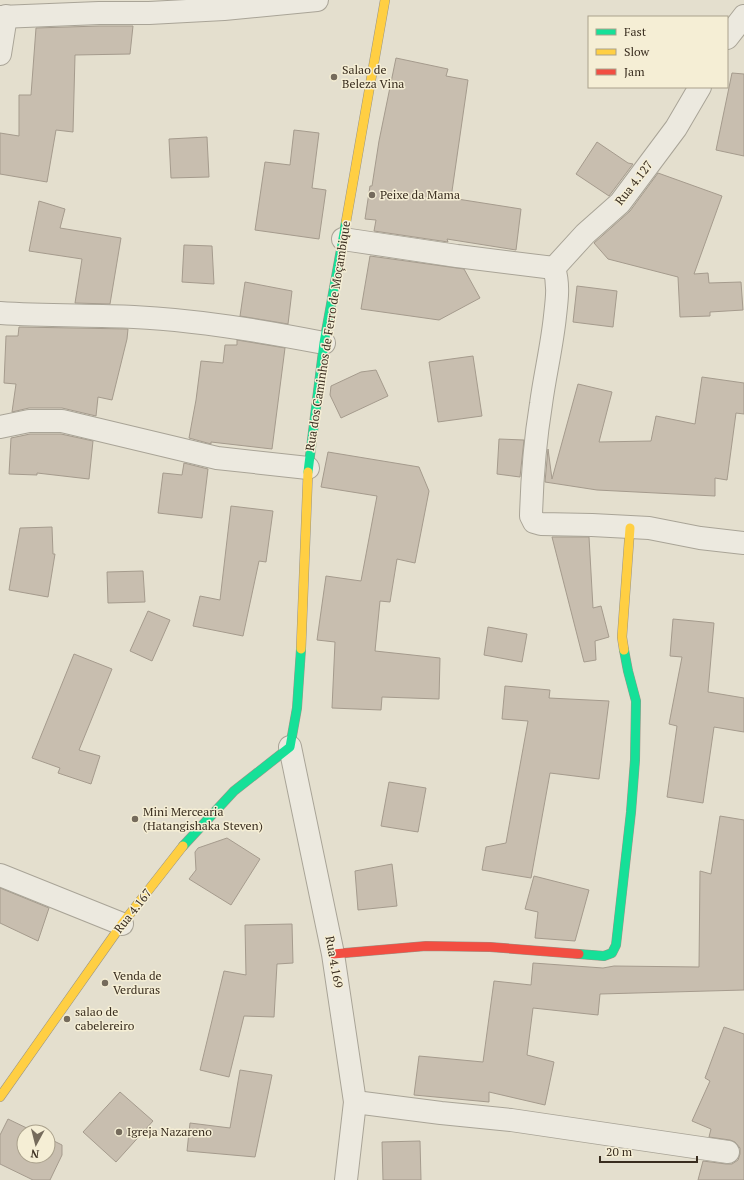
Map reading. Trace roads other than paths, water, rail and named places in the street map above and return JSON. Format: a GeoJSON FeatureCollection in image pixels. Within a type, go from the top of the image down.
{"type":"FeatureCollection","features":[{"type":"Feature","properties":{"kind":"street"},"geometry":{"type":"LineString","coordinates":[[0,54],[3,16],[149,13],[224,9],[317,0]]}},
{"type":"Feature","properties":{"kind":"street","name":"Rua dos Caminhos de Ferro de Moçambique"},"geometry":{"type":"LineString","coordinates":[[290,747],[297,708],[301,658],[308,468],[324,343],[385,0]]}},
{"type":"Feature","properties":{"kind":"street"},"geometry":{"type":"LineString","coordinates":[[728,37],[744,16]]}},
{"type":"Feature","properties":{"kind":"street","name":"Rua 4.127"},"geometry":{"type":"LineString","coordinates":[[554,268],[574,245],[620,203],[676,128],[699,88]]}},
{"type":"Feature","properties":{"kind":"street"},"geometry":{"type":"LineString","coordinates":[[343,239],[457,256],[554,268],[558,288],[553,343],[541,402],[532,472],[531,516],[534,522],[541,524],[649,528],[700,538],[744,543]]}},
{"type":"Feature","properties":{"kind":"street"},"geometry":{"type":"LineString","coordinates":[[0,313],[135,317],[207,324],[272,333],[324,343]]}},
{"type":"Feature","properties":{"kind":"street"},"geometry":{"type":"LineString","coordinates":[[0,427],[29,421],[62,421],[216,458],[308,468]]}},
{"type":"Feature","properties":{"kind":"street"},"geometry":{"type":"LineString","coordinates":[[333,954],[426,946],[490,947],[604,956],[612,953],[616,945],[631,812],[635,760],[636,701],[628,671],[622,637],[630,528]]}},
{"type":"Feature","properties":{"kind":"street","name":"Rua 4.167"},"geometry":{"type":"LineString","coordinates":[[0,1097],[122,924],[185,844],[234,791],[290,747]]}},
{"type":"Feature","properties":{"kind":"street","name":"Rua 4.169"},"geometry":{"type":"LineString","coordinates":[[290,747],[333,954],[355,1102],[346,1180]]}},
{"type":"Feature","properties":{"kind":"street"},"geometry":{"type":"LineString","coordinates":[[0,875],[46,892],[122,924]]}},
{"type":"Feature","properties":{"kind":"street"},"geometry":{"type":"LineString","coordinates":[[355,1102],[511,1120],[728,1152]]}},
{"type":"Feature","properties":{"kind":"place","name":"Salao de Beleza Vina"},"geometry":{"type":"Point","coordinates":[334,77]}},
{"type":"Feature","properties":{"kind":"place","name":"Peixe da Mama"},"geometry":{"type":"Point","coordinates":[372,195]}},
{"type":"Feature","properties":{"kind":"place","name":"Mini Mercearia (Hatangishaka Steven)"},"geometry":{"type":"Point","coordinates":[135,819]}},
{"type":"Feature","properties":{"kind":"place","name":"Venda de Verduras"},"geometry":{"type":"Point","coordinates":[105,983]}},
{"type":"Feature","properties":{"kind":"place","name":"salao de cabelereiro"},"geometry":{"type":"Point","coordinates":[67,1019]}},
{"type":"Feature","properties":{"kind":"place","name":"Igreja Nazareno"},"geometry":{"type":"Point","coordinates":[119,1132]}}]}
